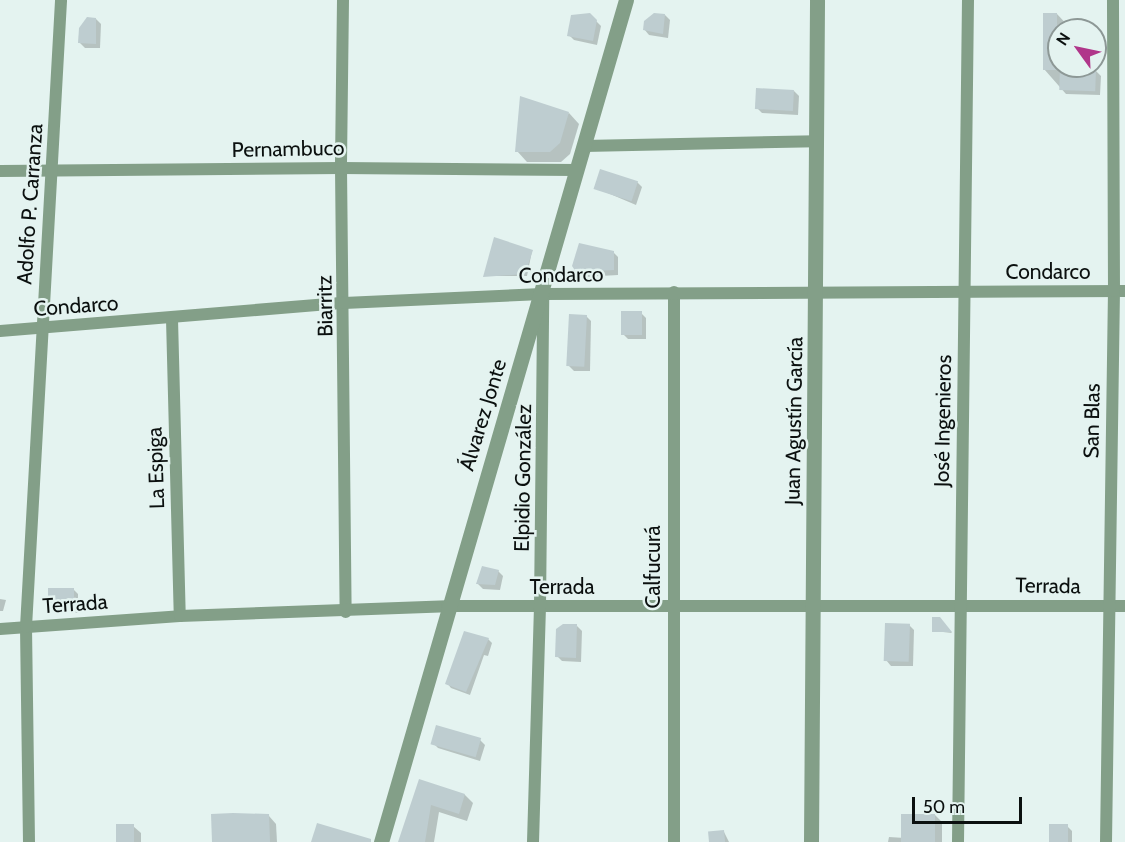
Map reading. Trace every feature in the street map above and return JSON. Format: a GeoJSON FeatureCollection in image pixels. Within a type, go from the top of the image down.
{"type":"FeatureCollection","features":[{"type":"Feature","properties":{"kind":"street","name":"Adolfo P. Carranza"},"geometry":{"type":"LineString","coordinates":[[29,842],[26,627],[40,328],[54,171],[61,0]]}},
{"type":"Feature","properties":{"kind":"street","name":"Biarritz"},"geometry":{"type":"LineString","coordinates":[[343,0],[341,168],[345,303],[346,612]]}},
{"type":"Feature","properties":{"kind":"street","name":"Álvarez Jonte"},"geometry":{"type":"LineString","coordinates":[[381,842],[447,606],[542,294],[626,0]]}},
{"type":"Feature","properties":{"kind":"street","name":"Juan Agustín García"},"geometry":{"type":"LineString","coordinates":[[812,842],[817,0]]}},
{"type":"Feature","properties":{"kind":"street","name":"José Ingenieros"},"geometry":{"type":"LineString","coordinates":[[958,842],[959,604],[966,291],[969,0]]}},
{"type":"Feature","properties":{"kind":"street","name":"San Blas"},"geometry":{"type":"LineString","coordinates":[[1106,842],[1108,606],[1120,291],[1113,0]]}},
{"type":"Feature","properties":{"kind":"street"},"geometry":{"type":"LineString","coordinates":[[584,146],[816,141]]}},
{"type":"Feature","properties":{"kind":"street","name":"Pernambuco"},"geometry":{"type":"LineString","coordinates":[[0,171],[341,168],[576,170]]}},
{"type":"Feature","properties":{"kind":"street","name":"Condarco"},"geometry":{"type":"LineString","coordinates":[[0,331],[172,319],[345,303],[542,294],[1120,291]]}},
{"type":"Feature","properties":{"kind":"street","name":"Calfucurá"},"geometry":{"type":"LineString","coordinates":[[674,292],[672,607],[674,842]]}},
{"type":"Feature","properties":{"kind":"street","name":"Elpidio González"},"geometry":{"type":"LineString","coordinates":[[533,842],[540,607],[542,294]]}},
{"type":"Feature","properties":{"kind":"street","name":"La Espiga"},"geometry":{"type":"LineString","coordinates":[[172,319],[180,616]]}},
{"type":"Feature","properties":{"kind":"street","name":"Terrada"},"geometry":{"type":"LineString","coordinates":[[0,629],[180,616],[346,612],[447,606],[672,607],[959,604],[1125,606]]}},
{"type":"Feature","properties":{"kind":"building"},"geometry":{"type":"Polygon","coordinates":[[[590,13],[597,20],[593,41],[567,36],[571,15],[590,13]]]}},
{"type":"Feature","properties":{"kind":"building"},"geometry":{"type":"Polygon","coordinates":[[[654,13],[665,14],[663,34],[643,30],[644,21],[654,13]]]}},
{"type":"Feature","properties":{"kind":"building"},"geometry":{"type":"Polygon","coordinates":[[[1043,13],[1057,13],[1057,18],[1047,18],[1047,70],[1043,70],[1043,13]]]}},
{"type":"Feature","properties":{"kind":"building"},"geometry":{"type":"Polygon","coordinates":[[[87,17],[96,18],[96,44],[78,43],[79,28],[87,17]]]}},
{"type":"Feature","properties":{"kind":"building"},"geometry":{"type":"Polygon","coordinates":[[[1060,78],[1096,78],[1095,91],[1059,90],[1060,78]]]}},
{"type":"Feature","properties":{"kind":"building"},"geometry":{"type":"Polygon","coordinates":[[[756,88],[794,90],[793,111],[755,109],[756,88]]]}},
{"type":"Feature","properties":{"kind":"building"},"geometry":{"type":"Polygon","coordinates":[[[520,96],[569,112],[560,143],[550,152],[515,152],[520,96]]]}},
{"type":"Feature","properties":{"kind":"building"},"geometry":{"type":"Polygon","coordinates":[[[600,169],[638,181],[632,201],[594,189],[600,169]]]}},
{"type":"Feature","properties":{"kind":"building"},"geometry":{"type":"Polygon","coordinates":[[[494,237],[533,250],[525,274],[483,277],[494,237]]]}},
{"type":"Feature","properties":{"kind":"building"},"geometry":{"type":"Polygon","coordinates":[[[579,243],[614,251],[614,270],[576,272],[572,266],[579,243]]]}},
{"type":"Feature","properties":{"kind":"building"},"geometry":{"type":"Polygon","coordinates":[[[621,311],[642,311],[642,335],[621,335],[621,311]]]}},
{"type":"Feature","properties":{"kind":"building"},"geometry":{"type":"Polygon","coordinates":[[[569,314],[587,315],[584,367],[566,366],[569,314]]]}},
{"type":"Feature","properties":{"kind":"building"},"geometry":{"type":"Polygon","coordinates":[[[482,566],[499,570],[495,585],[476,584],[482,566]]]}},
{"type":"Feature","properties":{"kind":"building"},"geometry":{"type":"Polygon","coordinates":[[[48,588],[74,588],[74,609],[48,609],[48,588]]]}},
{"type":"Feature","properties":{"kind":"building"},"geometry":{"type":"Polygon","coordinates":[[[932,617],[940,617],[952,632],[932,632],[932,617]]]}},
{"type":"Feature","properties":{"kind":"building"},"geometry":{"type":"Polygon","coordinates":[[[885,623],[910,624],[909,662],[884,661],[885,623]]]}},
{"type":"Feature","properties":{"kind":"building"},"geometry":{"type":"Polygon","coordinates":[[[563,624],[577,624],[576,658],[555,657],[556,629],[563,624]]]}},
{"type":"Feature","properties":{"kind":"building"},"geometry":{"type":"Polygon","coordinates":[[[464,631],[489,638],[466,692],[445,684],[464,631]]]}},
{"type":"Feature","properties":{"kind":"building"},"geometry":{"type":"Polygon","coordinates":[[[436,725],[481,738],[476,757],[430,744],[436,725]]]}},
{"type":"Feature","properties":{"kind":"building"},"geometry":{"type":"Polygon","coordinates":[[[419,779],[465,794],[459,814],[431,805],[425,842],[398,842],[419,779]]]}},
{"type":"Feature","properties":{"kind":"building"},"geometry":{"type":"Polygon","coordinates":[[[211,814],[269,814],[270,842],[212,842],[211,814]]]}},
{"type":"Feature","properties":{"kind":"building"},"geometry":{"type":"Polygon","coordinates":[[[901,814],[935,814],[935,842],[901,842],[901,814]]]}},
{"type":"Feature","properties":{"kind":"building"},"geometry":{"type":"Polygon","coordinates":[[[317,823],[371,839],[371,842],[311,842],[317,823]]]}},
{"type":"Feature","properties":{"kind":"building"},"geometry":{"type":"Polygon","coordinates":[[[116,824],[134,824],[134,842],[116,842],[116,824]]]}},
{"type":"Feature","properties":{"kind":"building"},"geometry":{"type":"Polygon","coordinates":[[[1049,824],[1068,824],[1068,842],[1049,842],[1049,824]]]}},
{"type":"Feature","properties":{"kind":"building"},"geometry":{"type":"Polygon","coordinates":[[[724,830],[725,842],[709,842],[708,831],[724,830]]]}}]}
